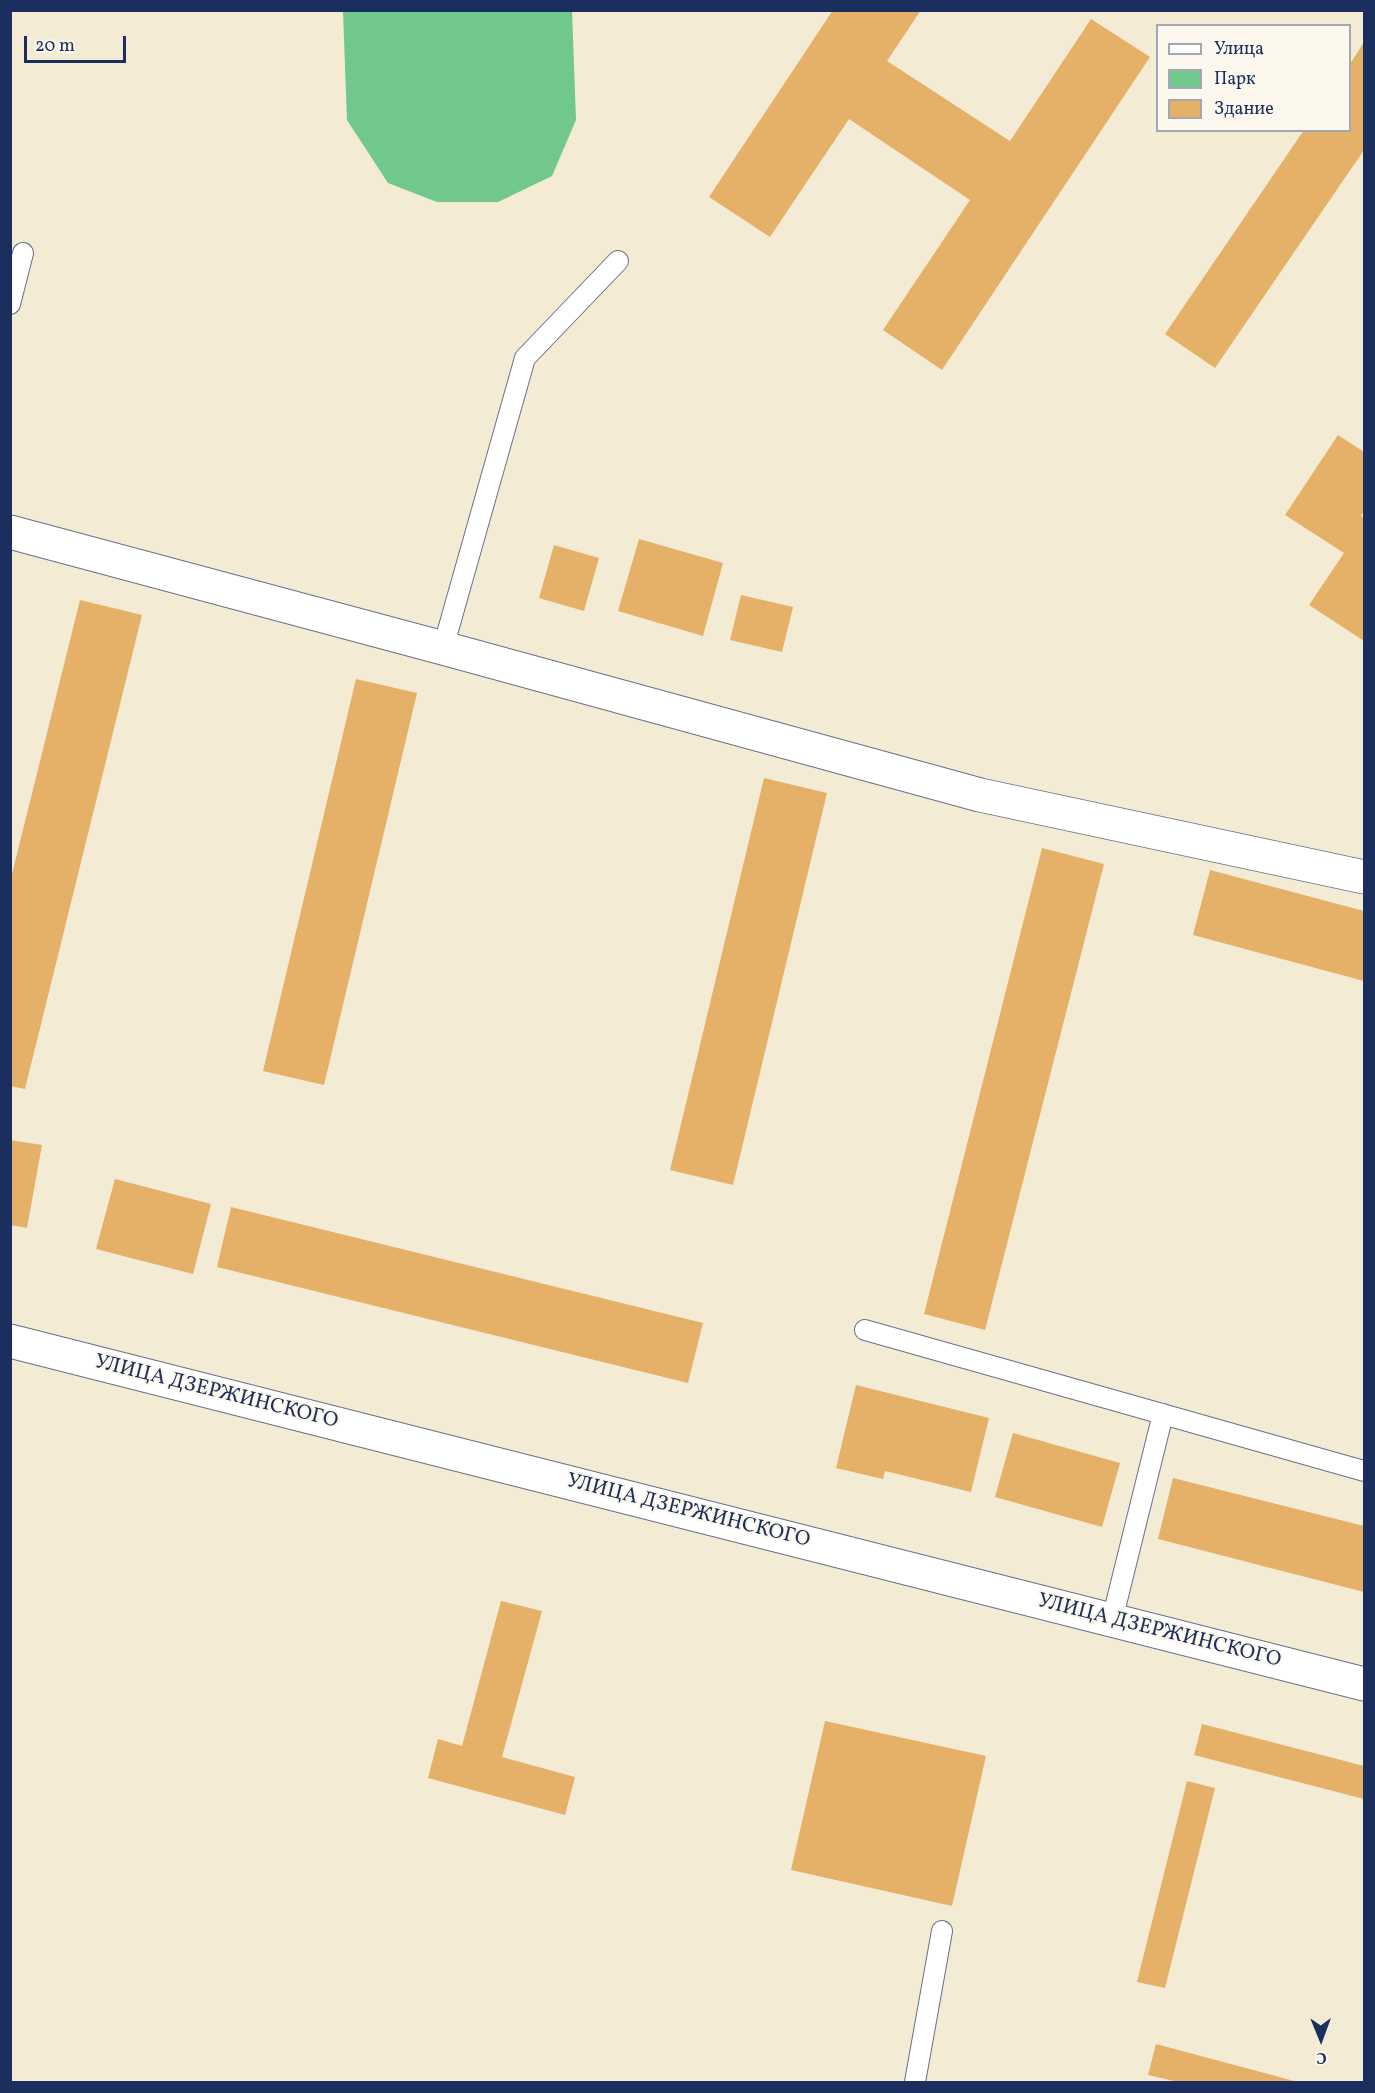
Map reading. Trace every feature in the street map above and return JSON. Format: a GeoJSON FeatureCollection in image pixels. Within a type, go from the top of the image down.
{"type":"FeatureCollection","features":[{"type":"Feature","properties":{"kind":"street"},"geometry":{"type":"LineString","coordinates":[[10,532],[980,795],[1365,878]]}},
{"type":"Feature","properties":{"kind":"street","name":"УЛИЦА ДЗЕРЖИНСКОГО"},"geometry":{"type":"LineString","coordinates":[[10,1341],[1365,1684]]}},
{"type":"Feature","properties":{"kind":"lane"},"geometry":{"type":"LineString","coordinates":[[10,304],[23,253]]}},
{"type":"Feature","properties":{"kind":"lane"},"geometry":{"type":"LineString","coordinates":[[443,648],[525,357],[618,261]]}},
{"type":"Feature","properties":{"kind":"lane"},"geometry":{"type":"LineString","coordinates":[[865,1330],[1365,1471]]}},
{"type":"Feature","properties":{"kind":"lane"},"geometry":{"type":"LineString","coordinates":[[1112,1620],[1163,1414]]}},
{"type":"Feature","properties":{"kind":"lane"},"geometry":{"type":"LineString","coordinates":[[915,2082],[942,1931]]}},
{"type":"Feature","properties":{"kind":"green space"},"geometry":{"type":"Polygon","coordinates":[[[343,11],[572,11],[576,120],[552,176],[498,202],[437,202],[388,183],[347,120],[343,11]]]}},
{"type":"Feature","properties":{"kind":"building"},"geometry":{"type":"Polygon","coordinates":[[[833,10],[921,10],[887,61],[1010,141],[1091,19],[1150,57],[942,370],[883,330],[970,200],[849,119],[770,237],[709,197],[833,10]]]}},
{"type":"Feature","properties":{"kind":"building"},"geometry":{"type":"Polygon","coordinates":[[[1364,42],[1364,150],[1215,368],[1165,334],[1303,132],[1351,132],[1351,62],[1364,42]]]}},
{"type":"Feature","properties":{"kind":"building"},"geometry":{"type":"Polygon","coordinates":[[[1338,435],[1364,452],[1364,511],[1361,516],[1364,518],[1364,641],[1309,605],[1344,553],[1285,515],[1338,435]]]}},
{"type":"Feature","properties":{"kind":"building"},"geometry":{"type":"Polygon","coordinates":[[[639,539],[723,563],[703,636],[618,611],[639,539]]]}},
{"type":"Feature","properties":{"kind":"building"},"geometry":{"type":"Polygon","coordinates":[[[554,545],[599,558],[584,611],[539,598],[554,545]]]}},
{"type":"Feature","properties":{"kind":"building"},"geometry":{"type":"Polygon","coordinates":[[[741,595],[793,607],[782,652],[730,640],[741,595]]]}},
{"type":"Feature","properties":{"kind":"building"},"geometry":{"type":"Polygon","coordinates":[[[80,600],[142,615],[25,1089],[10,1086],[10,882],[80,600]]]}},
{"type":"Feature","properties":{"kind":"building"},"geometry":{"type":"Polygon","coordinates":[[[356,679],[417,693],[324,1085],[263,1071],[356,679]]]}},
{"type":"Feature","properties":{"kind":"building"},"geometry":{"type":"Polygon","coordinates":[[[764,778],[827,793],[733,1185],[670,1170],[764,778]]]}},
{"type":"Feature","properties":{"kind":"building"},"geometry":{"type":"Polygon","coordinates":[[[1042,848],[1104,864],[985,1330],[924,1314],[1042,848]]]}},
{"type":"Feature","properties":{"kind":"building"},"geometry":{"type":"Polygon","coordinates":[[[1210,870],[1364,911],[1364,981],[1193,935],[1210,870]]]}},
{"type":"Feature","properties":{"kind":"building"},"geometry":{"type":"Polygon","coordinates":[[[10,1140],[42,1145],[27,1228],[10,1225],[10,1140]]]}},
{"type":"Feature","properties":{"kind":"building"},"geometry":{"type":"Polygon","coordinates":[[[115,1179],[211,1204],[193,1274],[96,1249],[115,1179]]]}},
{"type":"Feature","properties":{"kind":"building"},"geometry":{"type":"Polygon","coordinates":[[[231,1207],[703,1323],[688,1383],[217,1267],[231,1207]]]}},
{"type":"Feature","properties":{"kind":"building"},"geometry":{"type":"Polygon","coordinates":[[[856,1385],[989,1418],[971,1492],[885,1471],[883,1479],[836,1468],[856,1385]]]}},
{"type":"Feature","properties":{"kind":"building"},"geometry":{"type":"Polygon","coordinates":[[[1013,1433],[1120,1463],[1102,1527],[995,1497],[1013,1433]]]}},
{"type":"Feature","properties":{"kind":"building"},"geometry":{"type":"Polygon","coordinates":[[[1173,1478],[1364,1526],[1364,1592],[1158,1539],[1173,1478]]]}},
{"type":"Feature","properties":{"kind":"building"},"geometry":{"type":"Polygon","coordinates":[[[501,1601],[542,1611],[502,1757],[575,1777],[565,1815],[428,1778],[438,1739],[462,1746],[501,1601]]]}},
{"type":"Feature","properties":{"kind":"building"},"geometry":{"type":"Polygon","coordinates":[[[825,1721],[986,1756],[952,1906],[791,1870],[825,1721]]]}},
{"type":"Feature","properties":{"kind":"building"},"geometry":{"type":"Polygon","coordinates":[[[1202,1724],[1364,1766],[1364,1799],[1194,1755],[1202,1724]]]}},
{"type":"Feature","properties":{"kind":"building"},"geometry":{"type":"Polygon","coordinates":[[[1187,1781],[1215,1788],[1165,1988],[1137,1982],[1187,1781]]]}},
{"type":"Feature","properties":{"kind":"building"},"geometry":{"type":"Polygon","coordinates":[[[1156,2044],[1298,2082],[1178,2082],[1148,2075],[1156,2044]]]}}]}
